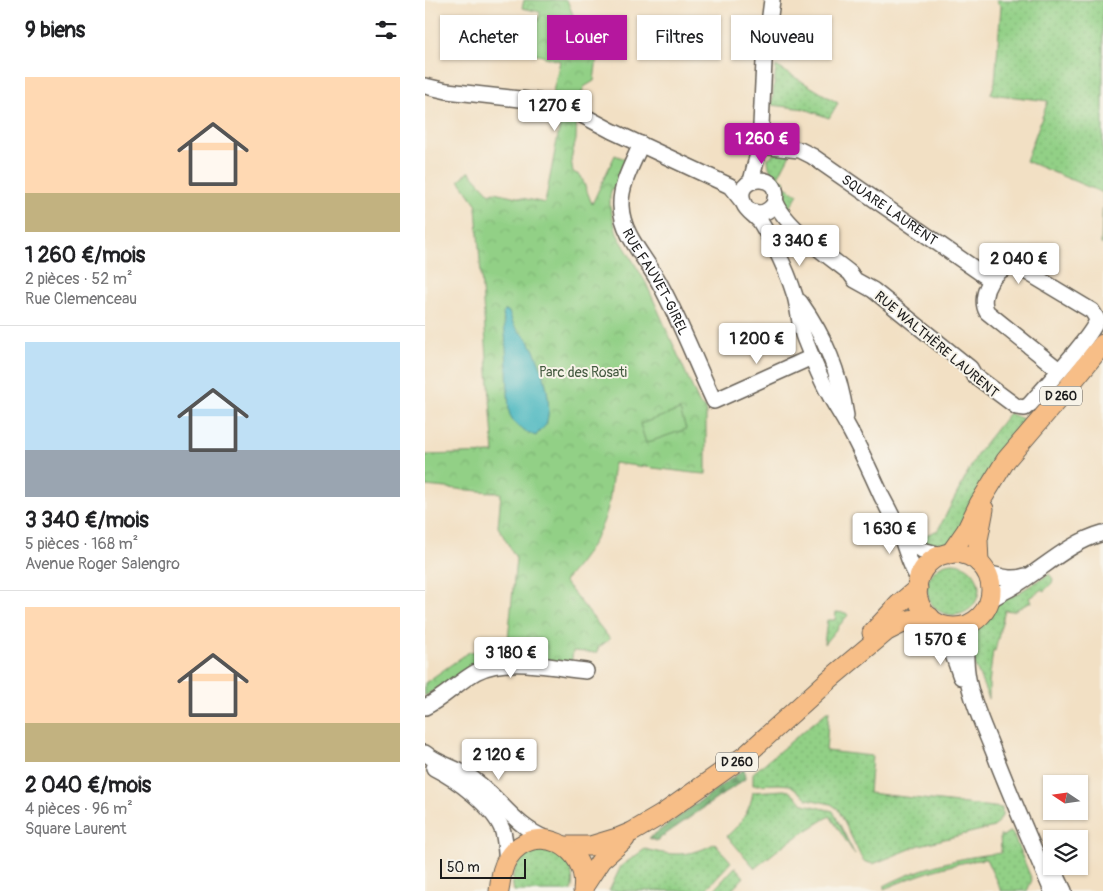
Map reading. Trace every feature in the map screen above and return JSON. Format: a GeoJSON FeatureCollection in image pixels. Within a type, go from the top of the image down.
{"type":"FeatureCollection","features":[{"type":"Feature","properties":{"kind":"main road","name":"D 260"},"geometry":{"type":"LineString","coordinates":[[945,554],[965,531],[988,488],[1011,453],[1103,344]]}},
{"type":"Feature","properties":{"kind":"main road","name":"D 260"},"geometry":{"type":"LineString","coordinates":[[983,568],[978,540],[988,488]]}},
{"type":"Feature","properties":{"kind":"main road"},"geometry":{"type":"LineString","coordinates":[[945,554],[965,555],[983,568],[991,586],[989,601],[981,614],[969,624],[953,626],[932,619],[920,603],[918,584],[927,566],[945,554]]}},
{"type":"Feature","properties":{"kind":"main road","name":"D 260"},"geometry":{"type":"LineString","coordinates":[[831,678],[841,664],[918,584]]}},
{"type":"Feature","properties":{"kind":"main road","name":"D 260"},"geometry":{"type":"LineString","coordinates":[[583,889],[601,860],[633,832],[672,808],[746,755],[831,678],[893,627],[909,620],[932,619]]}},
{"type":"Feature","properties":{"kind":"main road","name":"D 260"},"geometry":{"type":"LineString","coordinates":[[558,843],[582,846],[598,844],[633,832]]}},
{"type":"Feature","properties":{"kind":"main road"},"geometry":{"type":"LineString","coordinates":[[501,889],[502,871],[507,860],[513,852],[524,844],[537,840],[558,843],[573,853],[583,872],[583,889]]}},
{"type":"Feature","properties":{"kind":"street"},"geometry":{"type":"LineString","coordinates":[[772,0],[764,71],[760,146],[750,182],[743,191],[746,206],[758,213],[765,212],[775,202]]}},
{"type":"Feature","properties":{"kind":"street"},"geometry":{"type":"LineString","coordinates":[[425,86],[538,101],[566,109],[587,117],[612,131],[730,186],[758,219],[777,251],[795,295],[822,338],[835,366],[847,425]]}},
{"type":"Feature","properties":{"kind":"street"},"geometry":{"type":"LineString","coordinates":[[425,96],[447,90]]}},
{"type":"Feature","properties":{"kind":"street","name":"RUE FAUVET-GIREL"},"geometry":{"type":"LineString","coordinates":[[641,144],[623,189],[621,199],[622,214],[633,242],[666,295],[714,401],[812,357]]}},
{"type":"Feature","properties":{"kind":"street"},"geometry":{"type":"LineString","coordinates":[[760,146],[769,183],[774,189],[775,202],[772,220],[777,251]]}},
{"type":"Feature","properties":{"kind":"street","name":"SQUARE LAURENT"},"geometry":{"type":"LineString","coordinates":[[760,146],[800,150],[812,156],[991,280]]}},
{"type":"Feature","properties":{"kind":"street"},"geometry":{"type":"LineString","coordinates":[[730,186],[762,180],[769,183]]}},
{"type":"Feature","properties":{"kind":"street","name":"RUE WALTHÈRE LAURENT"},"geometry":{"type":"LineString","coordinates":[[775,202],[779,210],[792,225],[851,273],[855,280],[873,290],[1015,406],[1028,407],[1059,370]]}},
{"type":"Feature","properties":{"kind":"street"},"geometry":{"type":"LineString","coordinates":[[1008,266],[1017,266],[1095,313],[1097,319],[1094,328],[1059,370],[987,312],[984,304],[991,280],[1008,266]]}},
{"type":"Feature","properties":{"kind":"street"},"geometry":{"type":"LineString","coordinates":[[795,295],[803,333],[812,357],[899,533],[918,584]]}},
{"type":"Feature","properties":{"kind":"street"},"geometry":{"type":"LineString","coordinates":[[899,533],[922,550],[945,554]]}},
{"type":"Feature","properties":{"kind":"street"},"geometry":{"type":"LineString","coordinates":[[989,601],[1018,584],[1079,542],[1103,533]]}},
{"type":"Feature","properties":{"kind":"street"},"geometry":{"type":"LineString","coordinates":[[983,568],[1013,579],[1033,572]]}},
{"type":"Feature","properties":{"kind":"street"},"geometry":{"type":"LineString","coordinates":[[932,619],[943,632],[999,765],[1005,784],[1052,891]]}},
{"type":"Feature","properties":{"kind":"street"},"geometry":{"type":"LineString","coordinates":[[969,624],[965,662],[970,694]]}},
{"type":"Feature","properties":{"kind":"street"},"geometry":{"type":"LineString","coordinates":[[425,714],[431,704],[475,673],[496,666],[518,664],[586,671]]}},
{"type":"Feature","properties":{"kind":"street"},"geometry":{"type":"LineString","coordinates":[[425,753],[473,779],[488,791],[521,825],[534,833],[558,843]]}},
{"type":"Feature","properties":{"kind":"street"},"geometry":{"type":"LineString","coordinates":[[999,765],[1027,810],[1043,845]]}},
{"type":"Feature","properties":{"kind":"street"},"geometry":{"type":"LineString","coordinates":[[425,766],[440,771],[453,779],[492,814],[502,830],[507,860]]}},
{"type":"Feature","properties":{"kind":"street"},"geometry":{"type":"LineString","coordinates":[[1057,875],[1064,891]]}},
{"type":"Feature","properties":{"kind":"green space","name":"Parc des Rosati"},"geometry":{"type":"Polygon","coordinates":[[[524,0],[567,0],[573,15],[547,15],[547,57],[537,55],[537,26],[540,12],[522,8],[524,0]]]}},
{"type":"Feature","properties":{"kind":"green space"},"geometry":{"type":"Polygon","coordinates":[[[995,0],[1103,0],[1103,193],[1026,161],[1048,101],[991,94],[995,82],[1001,6],[995,0]]]}},
{"type":"Feature","properties":{"kind":"green space","name":"Parc des Rosati"},"geometry":{"type":"Polygon","coordinates":[[[556,60],[597,60],[594,81],[584,87],[577,106],[576,140],[571,159],[573,172],[581,176],[592,204],[615,155],[630,161],[617,189],[612,188],[610,206],[617,234],[646,283],[700,405],[706,408],[706,474],[614,463],[609,503],[602,524],[579,564],[564,581],[610,639],[599,647],[596,653],[573,651],[571,665],[502,658],[481,662],[425,696],[425,683],[469,652],[507,650],[516,558],[498,527],[501,493],[425,486],[425,455],[494,453],[477,205],[459,180],[469,171],[490,194],[494,192],[545,203],[562,114],[552,96],[560,61],[556,60]]]}},
{"type":"Feature","properties":{"kind":"green space"},"geometry":{"type":"Polygon","coordinates":[[[776,66],[838,103],[829,118],[805,109],[772,105],[776,66]]]}},
{"type":"Feature","properties":{"kind":"green space"},"geometry":{"type":"Polygon","coordinates":[[[776,153],[790,154],[778,177],[785,181],[783,186],[798,194],[788,211],[769,166],[768,158],[776,153]]]}},
{"type":"Feature","properties":{"kind":"green space"},"geometry":{"type":"Polygon","coordinates":[[[1103,193],[1103,245],[1101,244],[1103,193]]]}},
{"type":"Feature","properties":{"kind":"green space"},"geometry":{"type":"Polygon","coordinates":[[[680,410],[686,429],[646,443],[640,424],[680,410]]]}},
{"type":"Feature","properties":{"kind":"green space"},"geometry":{"type":"Polygon","coordinates":[[[1009,413],[1023,419],[1024,427],[952,541],[931,547],[919,538],[938,530],[979,451],[1009,413]]]}},
{"type":"Feature","properties":{"kind":"green space"},"geometry":{"type":"Polygon","coordinates":[[[948,563],[958,563],[972,570],[979,584],[979,594],[972,608],[958,615],[948,615],[938,611],[931,604],[927,594],[927,584],[931,574],[938,567],[948,563]]]}},
{"type":"Feature","properties":{"kind":"green space"},"geometry":{"type":"Polygon","coordinates":[[[1049,574],[1053,579],[1052,583],[1044,591],[1042,589],[1029,598],[1031,602],[1013,611],[1005,610],[995,651],[993,650],[989,699],[971,656],[971,632],[990,617],[998,600],[1015,595],[1049,574]]]}},
{"type":"Feature","properties":{"kind":"green space"},"geometry":{"type":"Polygon","coordinates":[[[836,612],[848,615],[824,644],[827,620],[835,620],[836,612]]]}},
{"type":"Feature","properties":{"kind":"green space"},"geometry":{"type":"Polygon","coordinates":[[[829,710],[826,751],[872,756],[869,793],[1002,808],[1002,816],[994,827],[920,845],[873,864],[863,861],[838,809],[831,804],[808,799],[790,785],[753,785],[753,773],[829,710]]]}},
{"type":"Feature","properties":{"kind":"green space"},"geometry":{"type":"Polygon","coordinates":[[[744,769],[745,779],[656,841],[649,838],[744,769]]]}},
{"type":"Feature","properties":{"kind":"green space"},"geometry":{"type":"Polygon","coordinates":[[[789,791],[804,804],[833,811],[855,855],[830,816],[785,844],[755,868],[727,836],[744,817],[750,805],[753,792],[789,791]]]}},
{"type":"Feature","properties":{"kind":"green space"},"geometry":{"type":"Polygon","coordinates":[[[1012,832],[1032,880],[1027,891],[1001,891],[986,859],[934,870],[884,889],[884,886],[898,879],[926,868],[971,857],[1001,853],[1000,835],[1003,836],[1012,832]]]}},
{"type":"Feature","properties":{"kind":"green space"},"geometry":{"type":"Polygon","coordinates":[[[715,843],[731,862],[704,891],[609,891],[621,866],[645,849],[681,854],[698,851],[715,843]]]}},
{"type":"Feature","properties":{"kind":"green space"},"geometry":{"type":"Polygon","coordinates":[[[538,850],[554,853],[566,862],[572,875],[571,891],[514,891],[513,877],[517,865],[531,852],[538,850]]]}},
{"type":"Feature","properties":{"kind":"green space"},"geometry":{"type":"Polygon","coordinates":[[[735,867],[744,877],[731,891],[713,891],[735,867]]]}},
{"type":"Feature","properties":{"kind":"water"},"geometry":{"type":"Polygon","coordinates":[[[506,310],[509,312],[513,323],[533,348],[545,379],[548,401],[547,421],[536,436],[520,427],[513,420],[509,412],[503,313],[506,310]]]}}]}
